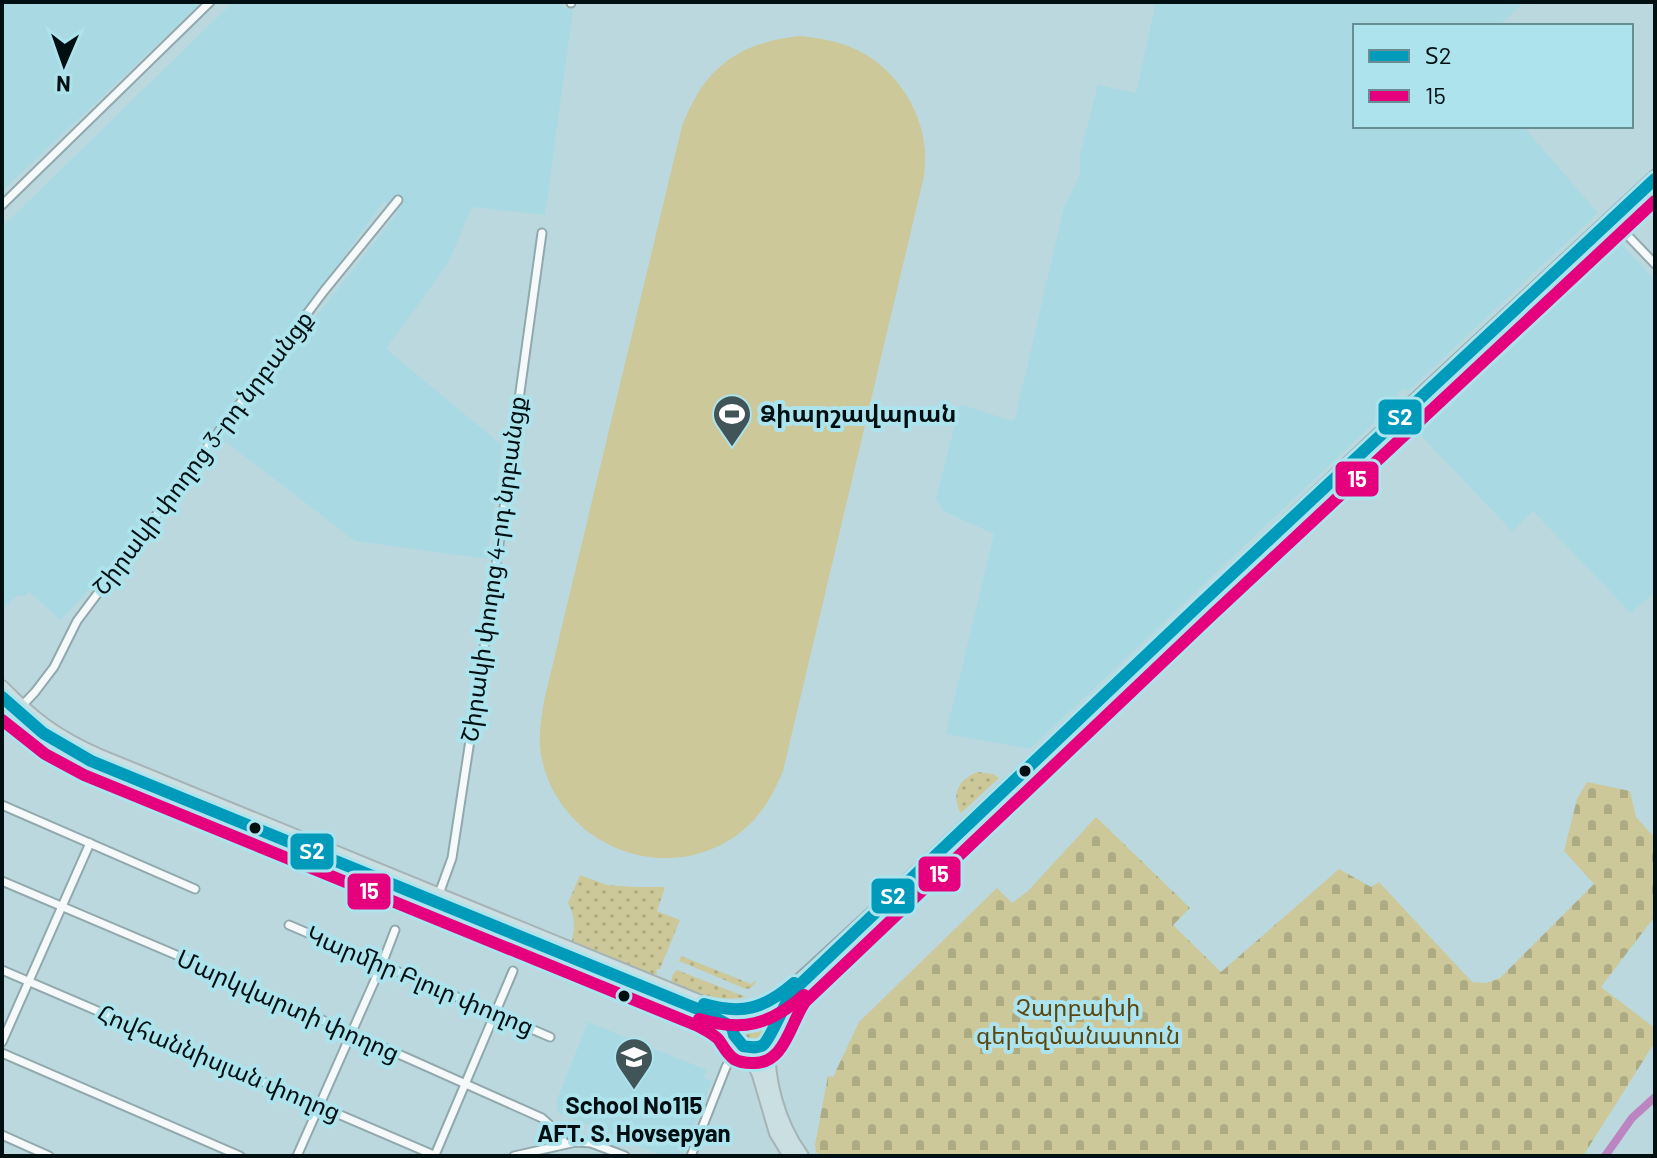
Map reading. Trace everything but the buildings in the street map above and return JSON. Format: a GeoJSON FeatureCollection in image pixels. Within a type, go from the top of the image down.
{"type":"FeatureCollection","features":[{"type":"Feature","properties":{"kind":"highway"},"geometry":{"type":"LineString","coordinates":[[2,687],[18,709]]}},
{"type":"Feature","properties":{"kind":"highway"},"geometry":{"type":"LineString","coordinates":[[2,697],[73,744],[705,1012],[732,1027]]}},
{"type":"Feature","properties":{"kind":"highway"},"geometry":{"type":"LineString","coordinates":[[437,899],[708,1005],[765,1012],[773,1026],[768,1040],[768,1059],[777,1104],[790,1138],[802,1156]]}},
{"type":"Feature","properties":{"kind":"highway"},"geometry":{"type":"LineString","coordinates":[[747,1009],[734,1020],[734,1035],[759,1075],[776,1133],[790,1156]]}},
{"type":"Feature","properties":{"kind":"highway"},"geometry":{"type":"LineString","coordinates":[[743,1045],[758,1047],[768,1040]]}},
{"type":"Feature","properties":{"kind":"main road"},"geometry":{"type":"LineString","coordinates":[[773,1026],[793,991],[1655,177]]}},
{"type":"Feature","properties":{"kind":"main road"},"geometry":{"type":"LineString","coordinates":[[747,1009],[790,987],[1385,426],[1611,218]]}},
{"type":"Feature","properties":{"kind":"street"},"geometry":{"type":"LineString","coordinates":[[2,205],[210,2]]}},
{"type":"Feature","properties":{"kind":"street","name":"Շիրակի փողոց 3-րդ նրբանցք"},"geometry":{"type":"LineString","coordinates":[[18,709],[54,667],[86,608],[324,291],[398,200]]}},
{"type":"Feature","properties":{"kind":"street"},"geometry":{"type":"LineString","coordinates":[[1611,218],[1655,264]]}},
{"type":"Feature","properties":{"kind":"street","name":"Շիրակի փողոց 4-րդ նրբանցք"},"geometry":{"type":"LineString","coordinates":[[437,899],[452,858],[542,233]]}},
{"type":"Feature","properties":{"kind":"street"},"geometry":{"type":"LineString","coordinates":[[2,805],[195,889]]}},
{"type":"Feature","properties":{"kind":"street"},"geometry":{"type":"LineString","coordinates":[[2,1042],[90,843]]}},
{"type":"Feature","properties":{"kind":"street","name":"Մարկվարտի փողոց"},"geometry":{"type":"LineString","coordinates":[[2,881],[542,1118],[561,1135],[564,1143]]}},
{"type":"Feature","properties":{"kind":"street","name":"Կարմիր Բլուր փողոց"},"geometry":{"type":"LineString","coordinates":[[289,925],[550,1037]]}},
{"type":"Feature","properties":{"kind":"street"},"geometry":{"type":"LineString","coordinates":[[297,1156],[395,930]]}},
{"type":"Feature","properties":{"kind":"street","name":"Հովհաննիսյան փողոց"},"geometry":{"type":"LineString","coordinates":[[2,970],[435,1155]]}},
{"type":"Feature","properties":{"kind":"street"},"geometry":{"type":"LineString","coordinates":[[435,1155],[513,971]]}},
{"type":"Feature","properties":{"kind":"street"},"geometry":{"type":"LineString","coordinates":[[691,1156],[726,1067],[743,1045]]}},
{"type":"Feature","properties":{"kind":"street"},"geometry":{"type":"LineString","coordinates":[[2,1053],[240,1156]]}},
{"type":"Feature","properties":{"kind":"street"},"geometry":{"type":"LineString","coordinates":[[2,1135],[49,1156]]}},
{"type":"Feature","properties":{"kind":"street"},"geometry":{"type":"LineString","coordinates":[[514,1156],[564,1143],[591,1143],[625,1156]]}},
{"type":"Feature","properties":{"kind":"shaded area"},"geometry":{"type":"Polygon","coordinates":[[[2,2],[202,2],[2,191],[2,2]]]}},
{"type":"Feature","properties":{"kind":"shaded area"},"geometry":{"type":"Polygon","coordinates":[[[233,2],[562,2],[562,7],[573,10],[545,215],[472,207],[448,263],[386,349],[502,445],[487,559],[355,541],[221,438],[398,212],[384,201],[228,416],[173,482],[113,563],[61,620],[29,592],[23,597],[18,595],[4,608],[2,227],[233,2]]]}},
{"type":"Feature","properties":{"kind":"shaded area"},"geometry":{"type":"Polygon","coordinates":[[[1156,2],[1524,2],[1501,24],[1353,24],[1353,128],[1525,128],[1598,213],[1408,391],[1403,389],[1397,401],[1030,749],[946,734],[994,534],[943,511],[936,499],[959,407],[963,405],[1012,421],[1015,419],[1064,207],[1080,174],[1080,154],[1098,85],[1136,93],[1156,2]]]}},
{"type":"Feature","properties":{"kind":"shaded area"},"geometry":{"type":"Polygon","coordinates":[[[1611,233],[1655,280],[1655,592],[1631,613],[1533,511],[1512,531],[1408,422],[1436,399],[1446,409],[1470,386],[1464,369],[1539,300],[1548,308],[1555,303],[1563,294],[1556,285],[1611,233]]]}},
{"type":"Feature","properties":{"kind":"shaded area","name":"School No115 AFT. S. Hovsepyan"},"geometry":{"type":"Polygon","coordinates":[[[588,1022],[707,1070],[704,1078],[712,1081],[682,1155],[663,1156],[558,1112],[556,1102],[588,1022]]]}},
{"type":"Feature","properties":{"kind":"green space","name":"Ձիարշավարան"},"geometry":{"type":"Polygon","coordinates":[[[800,36],[848,46],[864,53],[890,74],[911,102],[918,118],[925,151],[924,176],[783,771],[770,798],[751,823],[722,844],[691,856],[658,858],[626,852],[597,838],[571,816],[552,789],[541,755],[544,701],[682,126],[701,88],[726,62],[758,45],[800,36]]]}},
{"type":"Feature","properties":{"kind":"green space"},"geometry":{"type":"Polygon","coordinates":[[[978,772],[999,778],[961,813],[956,800],[958,788],[966,778],[978,772]]]}},
{"type":"Feature","properties":{"kind":"green space","name":"Չարբախի գերեզմանատուն"},"geometry":{"type":"Polygon","coordinates":[[[1587,782],[1630,791],[1636,817],[1654,837],[1655,916],[1601,987],[1655,1028],[1655,1042],[1583,1156],[821,1156],[816,1152],[828,1076],[833,1077],[859,1022],[997,888],[1012,903],[1028,891],[1096,817],[1190,908],[1173,925],[1221,972],[1339,869],[1371,887],[1379,882],[1472,982],[1486,983],[1500,978],[1594,884],[1564,851],[1577,799],[1587,782]]]}},
{"type":"Feature","properties":{"kind":"green space"},"geometry":{"type":"Polygon","coordinates":[[[936,868],[937,886],[934,889],[928,884],[918,893],[923,898],[920,900],[903,899],[936,868]]]}},
{"type":"Feature","properties":{"kind":"green space"},"geometry":{"type":"Polygon","coordinates":[[[580,875],[607,885],[665,887],[657,911],[680,920],[660,969],[657,969],[658,973],[654,975],[572,941],[574,922],[568,903],[580,875]]]}},
{"type":"Feature","properties":{"kind":"green space"},"geometry":{"type":"Polygon","coordinates":[[[681,956],[751,984],[756,982],[746,989],[679,961],[681,956]]]}},
{"type":"Feature","properties":{"kind":"green space"},"geometry":{"type":"Polygon","coordinates":[[[677,970],[746,997],[716,998],[690,990],[671,982],[677,970]]]}},
{"type":"Feature","properties":{"kind":"green space"},"geometry":{"type":"Polygon","coordinates":[[[753,1012],[759,1013],[767,1021],[767,1033],[759,1041],[753,1042],[747,1041],[739,1033],[738,1027],[739,1021],[747,1013],[753,1012]]]}},
{"type":"Feature","properties":{"kind":"waterway"},"geometry":{"type":"LineString","coordinates":[[1605,1156],[1632,1118],[1655,1097]]}},
{"type":"Feature","properties":{"kind":"transit line","name":"Տ2"},"geometry":{"type":"LineString","coordinates":[[2,697],[43,733],[91,761],[705,1012],[732,1027],[743,1046],[761,1046],[793,991],[1199,605],[1655,179]]}},
{"type":"Feature","properties":{"kind":"transit line","name":"15"},"geometry":{"type":"LineString","coordinates":[[2,720],[45,754],[84,775],[698,1026],[717,1038],[736,1060],[763,1062],[779,1050],[805,1002],[1210,617],[1655,201]]}},
{"type":"Feature","properties":{"kind":"transit line","name":"Տ2"},"geometry":{"type":"LineString","coordinates":[[704,1004],[730,1009],[752,1007],[773,999],[794,983]]}},
{"type":"Feature","properties":{"kind":"transit line","name":"15"},"geometry":{"type":"LineString","coordinates":[[699,1019],[729,1025],[755,1023],[779,1013],[804,995]]}},
{"type":"Feature","properties":{"kind":"place","name":"Ձիարշավարան"},"geometry":{"type":"Point","coordinates":[732,448]}},
{"type":"Feature","properties":{"kind":"place","name":"School No115 AFT. S. Hovsepyan"},"geometry":{"type":"Point","coordinates":[634,1091]}}]}
